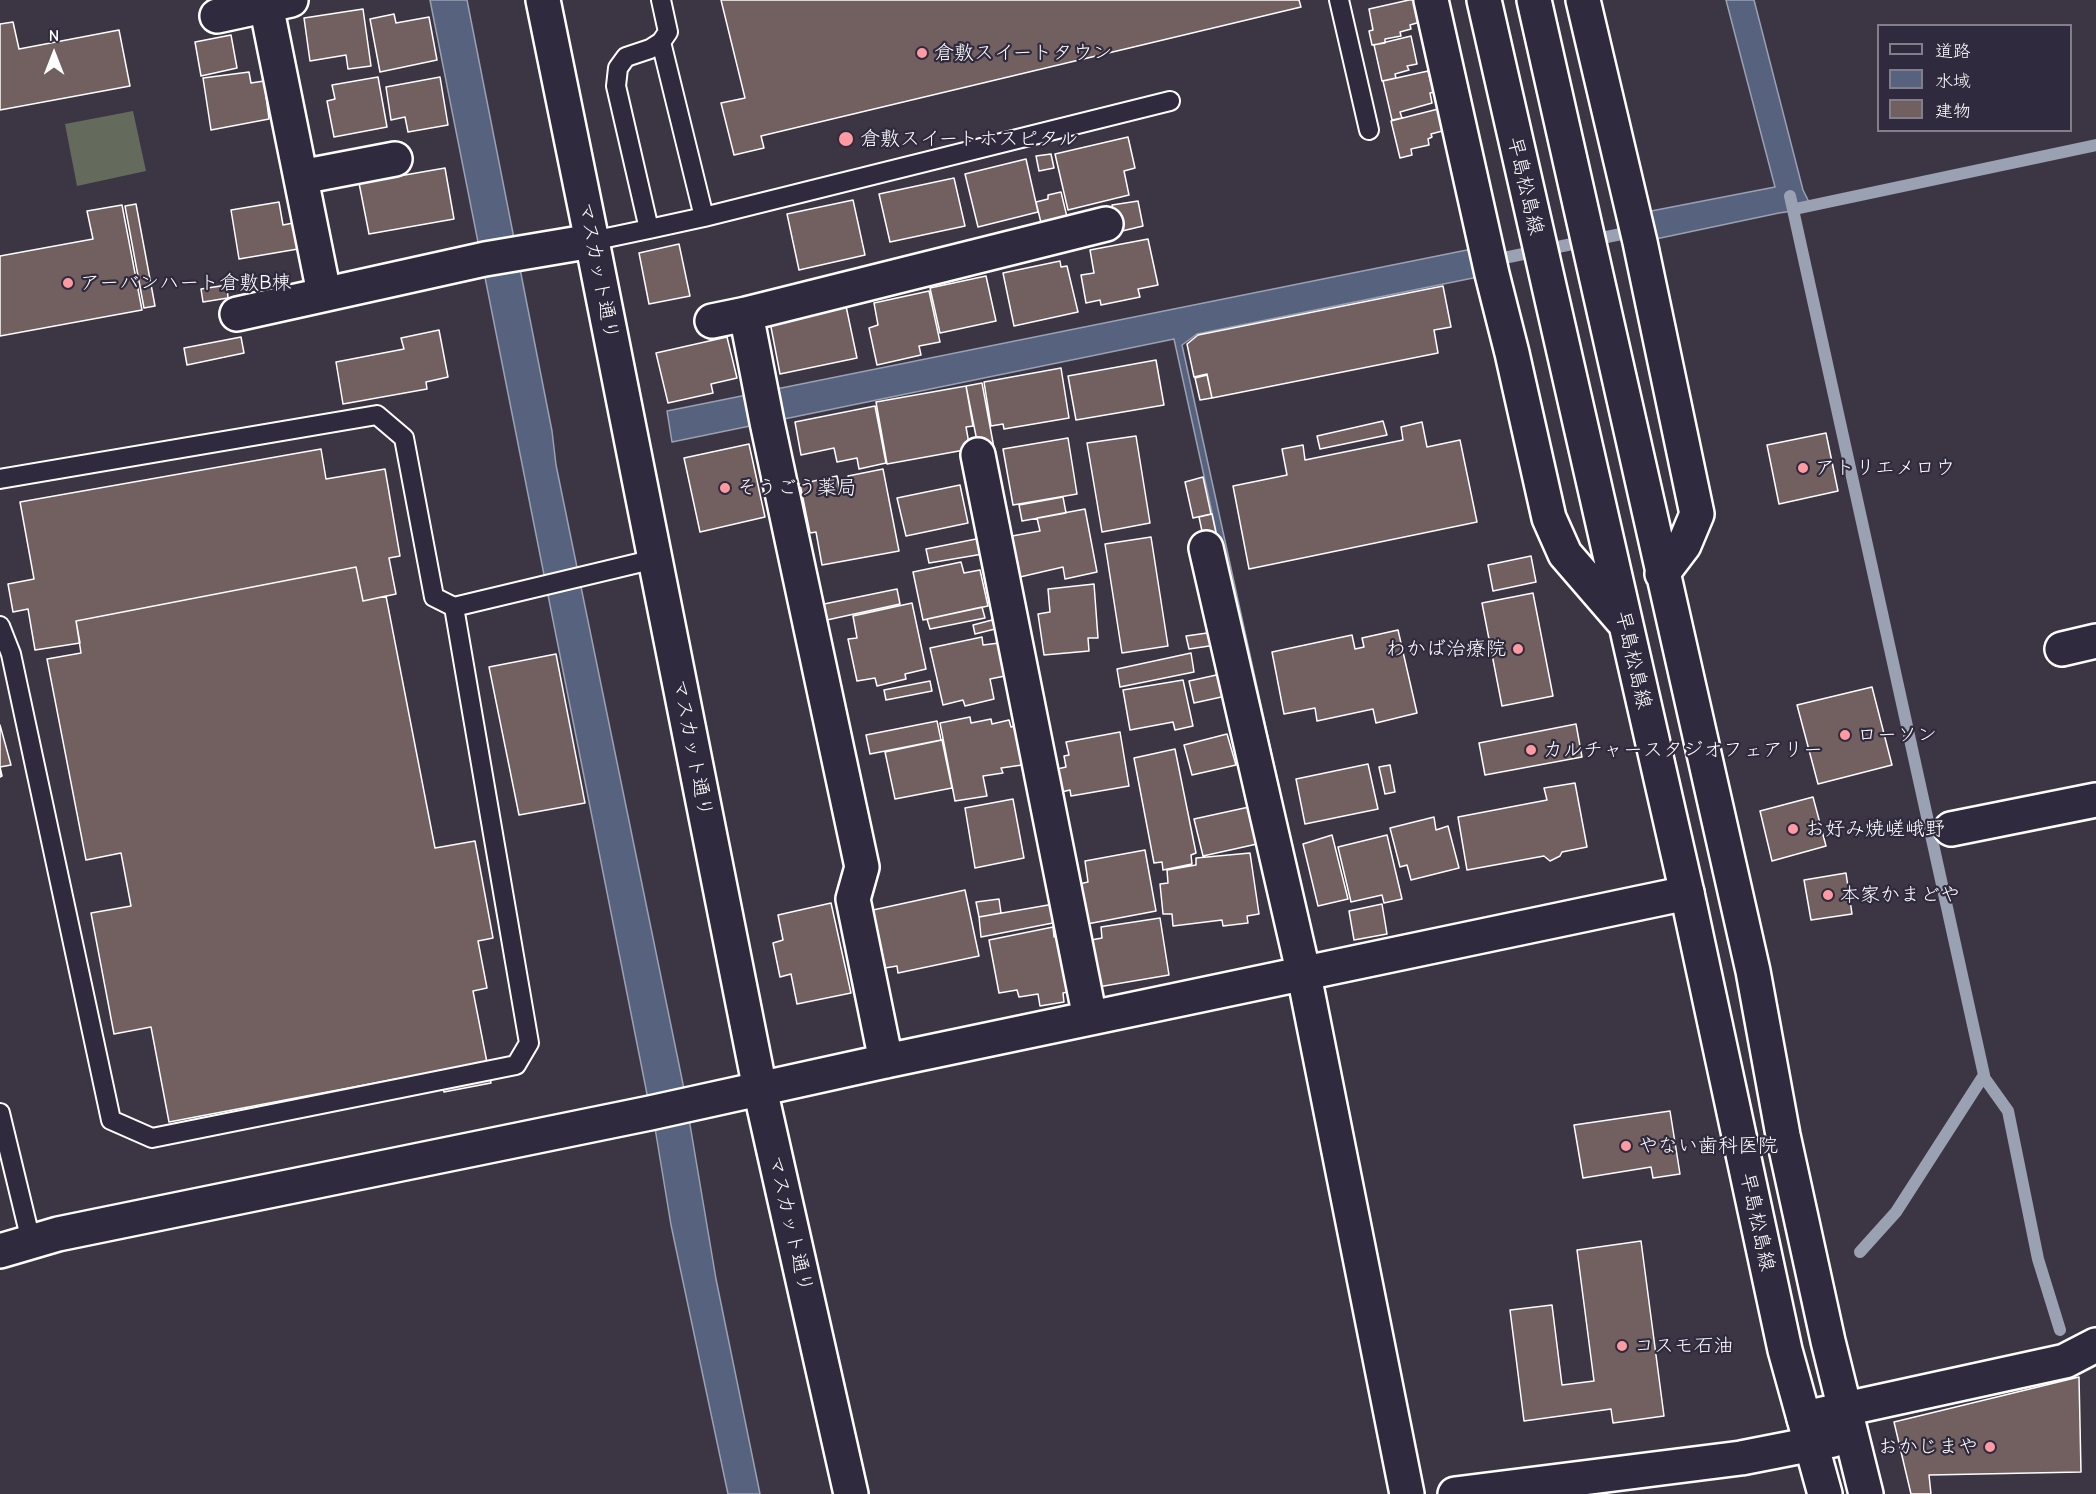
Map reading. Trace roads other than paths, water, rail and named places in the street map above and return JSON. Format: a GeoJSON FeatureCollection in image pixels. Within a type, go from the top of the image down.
{"type":"FeatureCollection","features":[{"type":"Feature","properties":{"kind":"street","name":"マスカット通り"},"geometry":{"type":"LineString","coordinates":[[543,0],[760,1089],[851,1494]]}},
{"type":"Feature","properties":{"kind":"street"},"geometry":{"type":"LineString","coordinates":[[1431,0],[1549,518],[1565,554],[1625,624]]}},
{"type":"Feature","properties":{"kind":"street","name":"早島松島線"},"geometry":{"type":"LineString","coordinates":[[1484,0],[1687,893],[1785,1350],[1825,1494]]}},
{"type":"Feature","properties":{"kind":"street"},"geometry":{"type":"LineString","coordinates":[[1534,0],[1753,971],[1785,1147],[1828,1341],[1866,1494]]}},
{"type":"Feature","properties":{"kind":"street"},"geometry":{"type":"LineString","coordinates":[[1583,0],[1636,229],[1697,514],[1684,545],[1662,574]]}},
{"type":"Feature","properties":{"kind":"street"},"geometry":{"type":"LineString","coordinates":[[217,16],[279,3],[301,177],[324,293]]}},
{"type":"Feature","properties":{"kind":"street"},"geometry":{"type":"LineString","coordinates":[[301,177],[395,159]]}},
{"type":"Feature","properties":{"kind":"street"},"geometry":{"type":"LineString","coordinates":[[712,321],[1106,224]]}},
{"type":"Feature","properties":{"kind":"street"},"geometry":{"type":"LineString","coordinates":[[237,314],[485,259],[592,241]]}},
{"type":"Feature","properties":{"kind":"street"},"geometry":{"type":"LineString","coordinates":[[746,314],[862,867],[853,899],[886,1061]]}},
{"type":"Feature","properties":{"kind":"street"},"geometry":{"type":"LineString","coordinates":[[978,455],[1090,1018]]}},
{"type":"Feature","properties":{"kind":"street"},"geometry":{"type":"LineString","coordinates":[[1206,548],[1304,975],[1407,1494]]}},
{"type":"Feature","properties":{"kind":"street"},"geometry":{"type":"LineString","coordinates":[[2062,648],[2096,641]]}},
{"type":"Feature","properties":{"kind":"street"},"geometry":{"type":"LineString","coordinates":[[1951,829],[2096,800]]}},
{"type":"Feature","properties":{"kind":"street"},"geometry":{"type":"LineString","coordinates":[[0,1251],[58,1234],[650,1113],[886,1061],[1687,893]]}},
{"type":"Feature","properties":{"kind":"street"},"geometry":{"type":"LineString","coordinates":[[1455,1494],[1741,1458],[1808,1431],[1848,1423],[2066,1361],[2096,1345]]}},
{"type":"Feature","properties":{"kind":"lane"},"geometry":{"type":"LineString","coordinates":[[649,229],[616,86],[618,68],[626,57],[650,49],[668,32],[661,0]]}},
{"type":"Feature","properties":{"kind":"lane"},"geometry":{"type":"LineString","coordinates":[[1339,0],[1369,130]]}},
{"type":"Feature","properties":{"kind":"lane"},"geometry":{"type":"LineString","coordinates":[[660,42],[704,217]]}},
{"type":"Feature","properties":{"kind":"lane"},"geometry":{"type":"LineString","coordinates":[[592,241],[704,217],[1170,101]]}},
{"type":"Feature","properties":{"kind":"lane"},"geometry":{"type":"LineString","coordinates":[[0,478],[377,415],[404,438],[434,597],[454,607],[655,559]]}},
{"type":"Feature","properties":{"kind":"lane"},"geometry":{"type":"LineString","coordinates":[[0,626],[10,654],[111,1120],[152,1138],[516,1065],[529,1043],[454,607]]}},
{"type":"Feature","properties":{"kind":"lane"},"geometry":{"type":"LineString","coordinates":[[0,1113],[31,1241]]}},
{"type":"Feature","properties":{"kind":"water"},"geometry":{"type":"Polygon","coordinates":[[[430,0],[467,0],[552,431],[556,465],[684,1089],[716,1279],[760,1494],[728,1494],[671,1225],[655,1128],[430,0]]]}},
{"type":"Feature","properties":{"kind":"water"},"geometry":{"type":"Polygon","coordinates":[[[1726,0],[1754,0],[1803,190],[1812,208],[1651,240],[1646,212],[1775,187],[1726,0]]]}},
{"type":"Feature","properties":{"kind":"water"},"geometry":{"type":"Polygon","coordinates":[[[1472,249],[1478,277],[1197,334],[1182,345],[1315,951],[1308,951],[1174,339],[672,442],[667,411],[1472,249]]]}},
{"type":"Feature","properties":{"kind":"waterway"},"geometry":{"type":"LineString","coordinates":[[1795,209],[2096,145]]}},
{"type":"Feature","properties":{"kind":"waterway"},"geometry":{"type":"LineString","coordinates":[[1790,196],[1984,1075],[1896,1212],[1860,1252]]}},
{"type":"Feature","properties":{"kind":"waterway"},"geometry":{"type":"LineString","coordinates":[[1489,261],[1636,231]]}},
{"type":"Feature","properties":{"kind":"waterway"},"geometry":{"type":"LineString","coordinates":[[1983,1076],[2008,1111],[2038,1259],[2060,1330]]}},
{"type":"Feature","properties":{"kind":"place","name":"倉敷スイートタウン"},"geometry":{"type":"Point","coordinates":[922,53]}},
{"type":"Feature","properties":{"kind":"place","name":"倉敷スイートホスピタル"},"geometry":{"type":"Point","coordinates":[846,139]}},
{"type":"Feature","properties":{"kind":"place","name":"アーバンハート倉敷B棟"},"geometry":{"type":"Point","coordinates":[68,283]}},
{"type":"Feature","properties":{"kind":"place","name":"アトリエメロウ"},"geometry":{"type":"Point","coordinates":[1803,468]}},
{"type":"Feature","properties":{"kind":"place","name":"そうごう薬局"},"geometry":{"type":"Point","coordinates":[725,488]}},
{"type":"Feature","properties":{"kind":"place","name":"わかば治療院"},"geometry":{"type":"Point","coordinates":[1518,649]}},
{"type":"Feature","properties":{"kind":"place","name":"ローソン"},"geometry":{"type":"Point","coordinates":[1845,735]}},
{"type":"Feature","properties":{"kind":"place","name":"カルチャースタジオフェアリー"},"geometry":{"type":"Point","coordinates":[1531,750]}},
{"type":"Feature","properties":{"kind":"place","name":"お好み焼嵯峨野"},"geometry":{"type":"Point","coordinates":[1793,829]}},
{"type":"Feature","properties":{"kind":"place","name":"本家かまどや"},"geometry":{"type":"Point","coordinates":[1828,895]}},
{"type":"Feature","properties":{"kind":"place","name":"やない歯科医院"},"geometry":{"type":"Point","coordinates":[1626,1146]}},
{"type":"Feature","properties":{"kind":"place","name":"コスモ石油"},"geometry":{"type":"Point","coordinates":[1622,1346]}},
{"type":"Feature","properties":{"kind":"place","name":"おかじまや"},"geometry":{"type":"Point","coordinates":[1990,1447]}}]}
